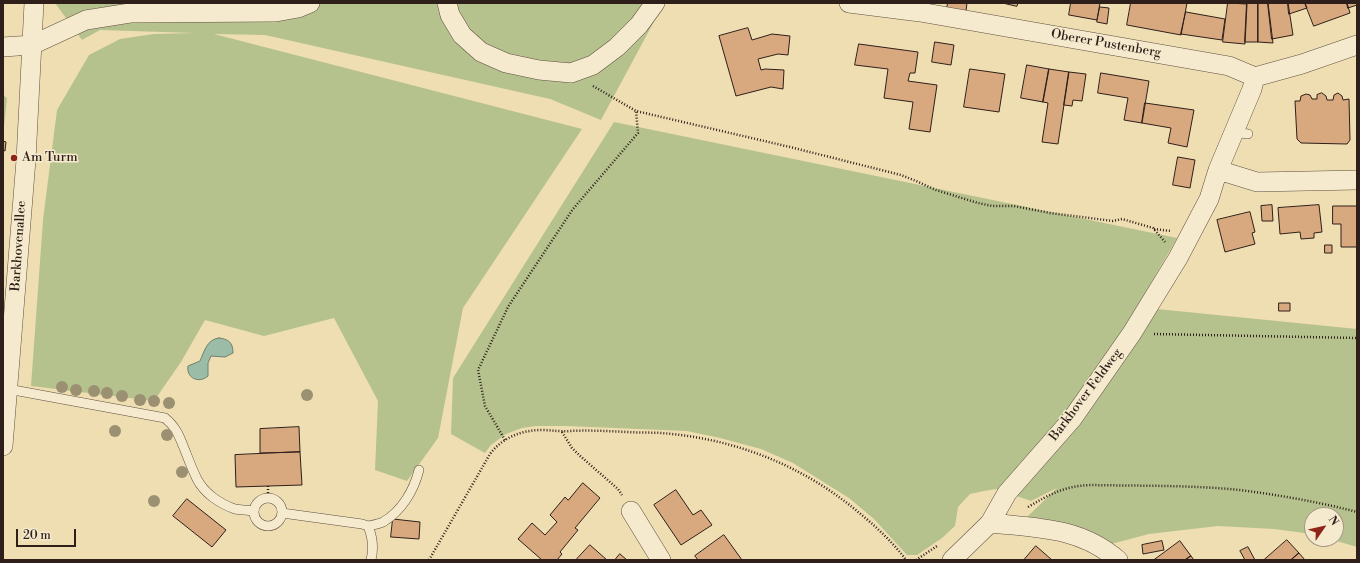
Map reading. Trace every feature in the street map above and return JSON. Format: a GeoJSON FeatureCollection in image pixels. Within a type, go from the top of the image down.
{"type":"FeatureCollection","features":[{"type":"Feature","properties":{"kind":"street"},"geometry":{"type":"LineString","coordinates":[[32,45],[34,3]]}},
{"type":"Feature","properties":{"kind":"street"},"geometry":{"type":"LineString","coordinates":[[3,47],[32,45],[86,20],[130,13],[276,12],[298,8],[310,3]]}},
{"type":"Feature","properties":{"kind":"street"},"geometry":{"type":"LineString","coordinates":[[447,3],[450,15],[462,35],[481,52],[506,63],[539,70],[571,73],[593,65],[617,47],[638,25],[655,3]]}},
{"type":"Feature","properties":{"kind":"street","name":"Oberer Pustenberg"},"geometry":{"type":"LineString","coordinates":[[850,3],[920,12],[1229,66],[1255,77]]}},
{"type":"Feature","properties":{"kind":"street","name":"Barkhovenallee"},"geometry":{"type":"LineString","coordinates":[[3,446],[26,160],[32,45]]}},
{"type":"Feature","properties":{"kind":"street"},"geometry":{"type":"LineString","coordinates":[[1255,77],[1302,64],[1357,45]]}},
{"type":"Feature","properties":{"kind":"street","name":"Barkhover Feldweg"},"geometry":{"type":"LineString","coordinates":[[952,560],[990,523],[1007,493],[1072,419],[1132,333],[1178,258],[1209,199],[1218,170],[1241,133],[1255,77]]}},
{"type":"Feature","properties":{"kind":"street"},"geometry":{"type":"LineString","coordinates":[[1218,170],[1257,182],[1357,180]]}},
{"type":"Feature","properties":{"kind":"street"},"geometry":{"type":"LineString","coordinates":[[631,510],[661,560]]}},
{"type":"Feature","properties":{"kind":"street"},"geometry":{"type":"LineString","coordinates":[[990,523],[1075,534],[1108,551],[1118,560]]}},
{"type":"Feature","properties":{"kind":"lane"},"geometry":{"type":"LineString","coordinates":[[8,389],[164,418],[172,424],[179,434],[197,479],[206,492],[215,500],[236,509],[253,510]]}},
{"type":"Feature","properties":{"kind":"lane"},"geometry":{"type":"LineString","coordinates":[[282,513],[368,526],[383,522],[396,512],[406,500],[415,484],[419,470]]}},
{"type":"Feature","properties":{"kind":"lane"},"geometry":{"type":"LineString","coordinates":[[268,498],[276,500],[281,507],[282,513],[280,520],[275,525],[269,527],[262,526],[256,522],[253,510],[257,502],[261,499],[268,498]]}},
{"type":"Feature","properties":{"kind":"lane"},"geometry":{"type":"LineString","coordinates":[[368,526],[371,533],[374,550],[371,560]]}},
{"type":"Feature","properties":{"kind":"path"},"geometry":{"type":"LineString","coordinates":[[571,73],[636,111],[900,175],[936,190],[978,203],[992,206],[1014,206],[1050,213],[1114,221],[1122,219],[1153,228],[1178,258]]}},
{"type":"Feature","properties":{"kind":"path"},"geometry":{"type":"LineString","coordinates":[[505,440],[484,406],[478,370],[508,307],[573,209],[638,133],[636,111]]}},
{"type":"Feature","properties":{"kind":"path"},"geometry":{"type":"LineString","coordinates":[[1132,333],[1357,338]]}},
{"type":"Feature","properties":{"kind":"path"},"geometry":{"type":"LineString","coordinates":[[428,560],[490,454],[497,446],[515,434],[542,430],[562,432],[582,431],[671,434],[702,438],[733,445],[765,456],[806,475],[839,497],[874,525],[906,560]]}},
{"type":"Feature","properties":{"kind":"path"},"geometry":{"type":"LineString","coordinates":[[562,432],[572,448],[618,489],[631,510]]}},
{"type":"Feature","properties":{"kind":"path"},"geometry":{"type":"LineString","coordinates":[[1026,508],[1063,489],[1090,485],[1187,487],[1239,490],[1317,502],[1357,512]]}},
{"type":"Feature","properties":{"kind":"path"},"geometry":{"type":"LineString","coordinates":[[268,486],[268,498]]}},
{"type":"Feature","properties":{"kind":"shaded area"},"geometry":{"type":"Polygon","coordinates":[[[55,3],[664,3],[601,120],[550,99],[265,35],[214,34],[582,129],[463,308],[438,438],[407,481],[375,470],[378,401],[334,318],[264,336],[205,320],[181,362],[154,401],[31,386],[43,220],[57,110],[89,55],[120,39],[154,34],[194,33],[100,30],[82,40],[55,3]]]}},
{"type":"Feature","properties":{"kind":"shaded area"},"geometry":{"type":"Polygon","coordinates":[[[3,95],[7,98],[3,136],[3,95]]]}},
{"type":"Feature","properties":{"kind":"shaded area"},"geometry":{"type":"Polygon","coordinates":[[[614,122],[1177,238],[1137,307],[1357,329],[1357,547],[1344,543],[1344,507],[1304,507],[1304,533],[1274,529],[1218,526],[1149,534],[1111,544],[1026,518],[1057,488],[1031,501],[996,489],[970,494],[958,507],[955,526],[942,538],[917,555],[907,555],[874,519],[849,498],[793,463],[761,449],[720,438],[687,431],[536,426],[522,428],[506,434],[491,445],[485,453],[451,434],[453,378],[614,122]]]}},
{"type":"Feature","properties":{"kind":"shaded area"},"geometry":{"type":"Polygon","coordinates":[[[219,338],[230,342],[233,353],[225,357],[211,356],[208,363],[208,376],[201,380],[191,377],[188,366],[200,361],[209,343],[219,338]]]}},
{"type":"Feature","properties":{"kind":"building"},"geometry":{"type":"Polygon","coordinates":[[[948,3],[967,3],[966,11],[947,8],[948,3]]]}},
{"type":"Feature","properties":{"kind":"building"},"geometry":{"type":"Polygon","coordinates":[[[1003,3],[1018,3],[1017,6],[1003,3]]]}},
{"type":"Feature","properties":{"kind":"building"},"geometry":{"type":"Polygon","coordinates":[[[1071,3],[1100,3],[1097,20],[1069,15],[1071,3]]]}},
{"type":"Feature","properties":{"kind":"building"},"geometry":{"type":"Polygon","coordinates":[[[1131,3],[1187,3],[1181,35],[1127,25],[1131,3]]]}},
{"type":"Feature","properties":{"kind":"building"},"geometry":{"type":"Polygon","coordinates":[[[1228,3],[1247,4],[1245,44],[1223,42],[1228,3]]]}},
{"type":"Feature","properties":{"kind":"building"},"geometry":{"type":"Polygon","coordinates":[[[1247,3],[1258,3],[1258,42],[1245,42],[1247,3]]]}},
{"type":"Feature","properties":{"kind":"building"},"geometry":{"type":"Polygon","coordinates":[[[1258,3],[1268,3],[1273,43],[1258,42],[1258,3]]]}},
{"type":"Feature","properties":{"kind":"building"},"geometry":{"type":"Polygon","coordinates":[[[1268,3],[1288,3],[1293,35],[1272,39],[1268,3]]]}},
{"type":"Feature","properties":{"kind":"building"},"geometry":{"type":"Polygon","coordinates":[[[1288,3],[1305,3],[1307,8],[1289,14],[1288,3]]]}},
{"type":"Feature","properties":{"kind":"building"},"geometry":{"type":"Polygon","coordinates":[[[1305,3],[1347,3],[1350,13],[1314,26],[1305,3]]]}},
{"type":"Feature","properties":{"kind":"building"},"geometry":{"type":"Polygon","coordinates":[[[1347,3],[1357,3],[1357,5],[1348,8],[1347,3]]]}},
{"type":"Feature","properties":{"kind":"building"},"geometry":{"type":"Polygon","coordinates":[[[1100,7],[1109,8],[1107,24],[1097,22],[1100,7]]]}},
{"type":"Feature","properties":{"kind":"building"},"geometry":{"type":"Polygon","coordinates":[[[1186,12],[1225,19],[1222,40],[1181,34],[1186,12]]]}},
{"type":"Feature","properties":{"kind":"building"},"geometry":{"type":"Polygon","coordinates":[[[748,28],[752,40],[772,34],[790,36],[788,55],[778,54],[758,59],[761,70],[784,70],[783,89],[771,87],[736,96],[719,36],[748,28]]]}},
{"type":"Feature","properties":{"kind":"building"},"geometry":{"type":"Polygon","coordinates":[[[935,42],[954,45],[951,65],[932,62],[935,42]]]}},
{"type":"Feature","properties":{"kind":"building"},"geometry":{"type":"Polygon","coordinates":[[[859,44],[918,52],[915,73],[910,73],[908,81],[937,85],[930,132],[909,129],[913,102],[884,98],[888,69],[855,65],[859,44]]]}},
{"type":"Feature","properties":{"kind":"building"},"geometry":{"type":"Polygon","coordinates":[[[1027,65],[1049,69],[1043,102],[1021,98],[1027,65]]]}},
{"type":"Feature","properties":{"kind":"building"},"geometry":{"type":"Polygon","coordinates":[[[970,69],[1005,74],[999,112],[964,107],[970,69]]]}},
{"type":"Feature","properties":{"kind":"building"},"geometry":{"type":"Polygon","coordinates":[[[1049,69],[1069,72],[1058,144],[1042,142],[1048,103],[1043,102],[1049,69]]]}},
{"type":"Feature","properties":{"kind":"building"},"geometry":{"type":"Polygon","coordinates":[[[1069,72],[1086,74],[1082,101],[1073,100],[1072,106],[1064,105],[1069,72]]]}},
{"type":"Feature","properties":{"kind":"building"},"geometry":{"type":"Polygon","coordinates":[[[1101,73],[1149,81],[1142,123],[1124,120],[1128,98],[1098,93],[1101,73]]]}},
{"type":"Feature","properties":{"kind":"building"},"geometry":{"type":"Polygon","coordinates":[[[1322,93],[1326,96],[1327,100],[1333,100],[1334,95],[1338,93],[1342,96],[1343,100],[1349,99],[1350,140],[1347,144],[1301,143],[1297,139],[1295,101],[1300,101],[1301,96],[1306,94],[1310,95],[1312,99],[1317,99],[1317,95],[1322,93]]]}},
{"type":"Feature","properties":{"kind":"building"},"geometry":{"type":"Polygon","coordinates":[[[1145,103],[1194,110],[1187,147],[1168,143],[1171,128],[1142,123],[1145,103]]]}},
{"type":"Feature","properties":{"kind":"building"},"geometry":{"type":"Polygon","coordinates":[[[3,141],[6,142],[5,151],[3,150],[3,141]]]}},
{"type":"Feature","properties":{"kind":"building"},"geometry":{"type":"Polygon","coordinates":[[[1178,157],[1195,160],[1190,188],[1173,185],[1178,157]]]}},
{"type":"Feature","properties":{"kind":"building"},"geometry":{"type":"Polygon","coordinates":[[[1272,205],[1273,221],[1262,221],[1261,206],[1272,205]]]}},
{"type":"Feature","properties":{"kind":"building"},"geometry":{"type":"Polygon","coordinates":[[[1319,205],[1322,232],[1314,233],[1314,238],[1301,239],[1300,232],[1280,234],[1278,208],[1319,205]]]}},
{"type":"Feature","properties":{"kind":"building"},"geometry":{"type":"Polygon","coordinates":[[[1333,206],[1357,206],[1357,247],[1341,247],[1341,224],[1333,224],[1333,206]]]}},
{"type":"Feature","properties":{"kind":"building"},"geometry":{"type":"Polygon","coordinates":[[[1250,212],[1255,232],[1252,233],[1255,244],[1225,252],[1217,220],[1250,212]]]}},
{"type":"Feature","properties":{"kind":"building"},"geometry":{"type":"Polygon","coordinates":[[[1325,245],[1332,245],[1332,253],[1325,253],[1325,245]]]}},
{"type":"Feature","properties":{"kind":"building"},"geometry":{"type":"Polygon","coordinates":[[[1279,303],[1290,303],[1290,311],[1279,311],[1279,303]]]}},
{"type":"Feature","properties":{"kind":"building"},"geometry":{"type":"Polygon","coordinates":[[[299,427],[300,452],[260,453],[260,429],[299,427]]]}},
{"type":"Feature","properties":{"kind":"building"},"geometry":{"type":"Polygon","coordinates":[[[300,452],[302,485],[236,487],[235,455],[300,452]]]}},
{"type":"Feature","properties":{"kind":"building"},"geometry":{"type":"Polygon","coordinates":[[[583,483],[600,498],[575,528],[578,530],[560,552],[562,554],[557,560],[542,560],[518,539],[532,523],[545,535],[557,522],[550,515],[565,497],[568,500],[583,483]]]}},
{"type":"Feature","properties":{"kind":"building"},"geometry":{"type":"Polygon","coordinates":[[[676,490],[693,515],[701,510],[712,525],[681,545],[654,505],[676,490]]]}},
{"type":"Feature","properties":{"kind":"building"},"geometry":{"type":"Polygon","coordinates":[[[187,499],[226,530],[212,547],[173,516],[187,499]]]}},
{"type":"Feature","properties":{"kind":"building"},"geometry":{"type":"Polygon","coordinates":[[[393,519],[420,522],[419,539],[391,537],[393,519]]]}},
{"type":"Feature","properties":{"kind":"building"},"geometry":{"type":"Polygon","coordinates":[[[724,535],[742,560],[698,560],[695,556],[724,535]]]}},
{"type":"Feature","properties":{"kind":"building"},"geometry":{"type":"Polygon","coordinates":[[[1287,540],[1299,553],[1291,560],[1264,560],[1287,540]]]}},
{"type":"Feature","properties":{"kind":"building"},"geometry":{"type":"Polygon","coordinates":[[[1162,541],[1164,550],[1143,554],[1142,545],[1162,541]]]}},
{"type":"Feature","properties":{"kind":"building"},"geometry":{"type":"Polygon","coordinates":[[[1180,541],[1191,556],[1185,560],[1154,560],[1180,541]]]}},
{"type":"Feature","properties":{"kind":"building"},"geometry":{"type":"Polygon","coordinates":[[[590,545],[607,560],[576,560],[590,545]]]}},
{"type":"Feature","properties":{"kind":"building"},"geometry":{"type":"Polygon","coordinates":[[[1036,546],[1052,560],[1024,560],[1036,546]]]}},
{"type":"Feature","properties":{"kind":"building"},"geometry":{"type":"Polygon","coordinates":[[[1248,547],[1255,560],[1245,560],[1240,551],[1248,547]]]}},
{"type":"Feature","properties":{"kind":"building"},"geometry":{"type":"Polygon","coordinates":[[[1299,553],[1305,560],[1291,560],[1299,553]]]}},
{"type":"Feature","properties":{"kind":"building"},"geometry":{"type":"Polygon","coordinates":[[[620,554],[627,560],[615,560],[620,554]]]}},
{"type":"Feature","properties":{"kind":"building"},"geometry":{"type":"Polygon","coordinates":[[[1191,556],[1194,560],[1185,560],[1191,556]]]}},
{"type":"Feature","properties":{"kind":"place","name":"Am Turm"},"geometry":{"type":"Point","coordinates":[14,158]}}]}
